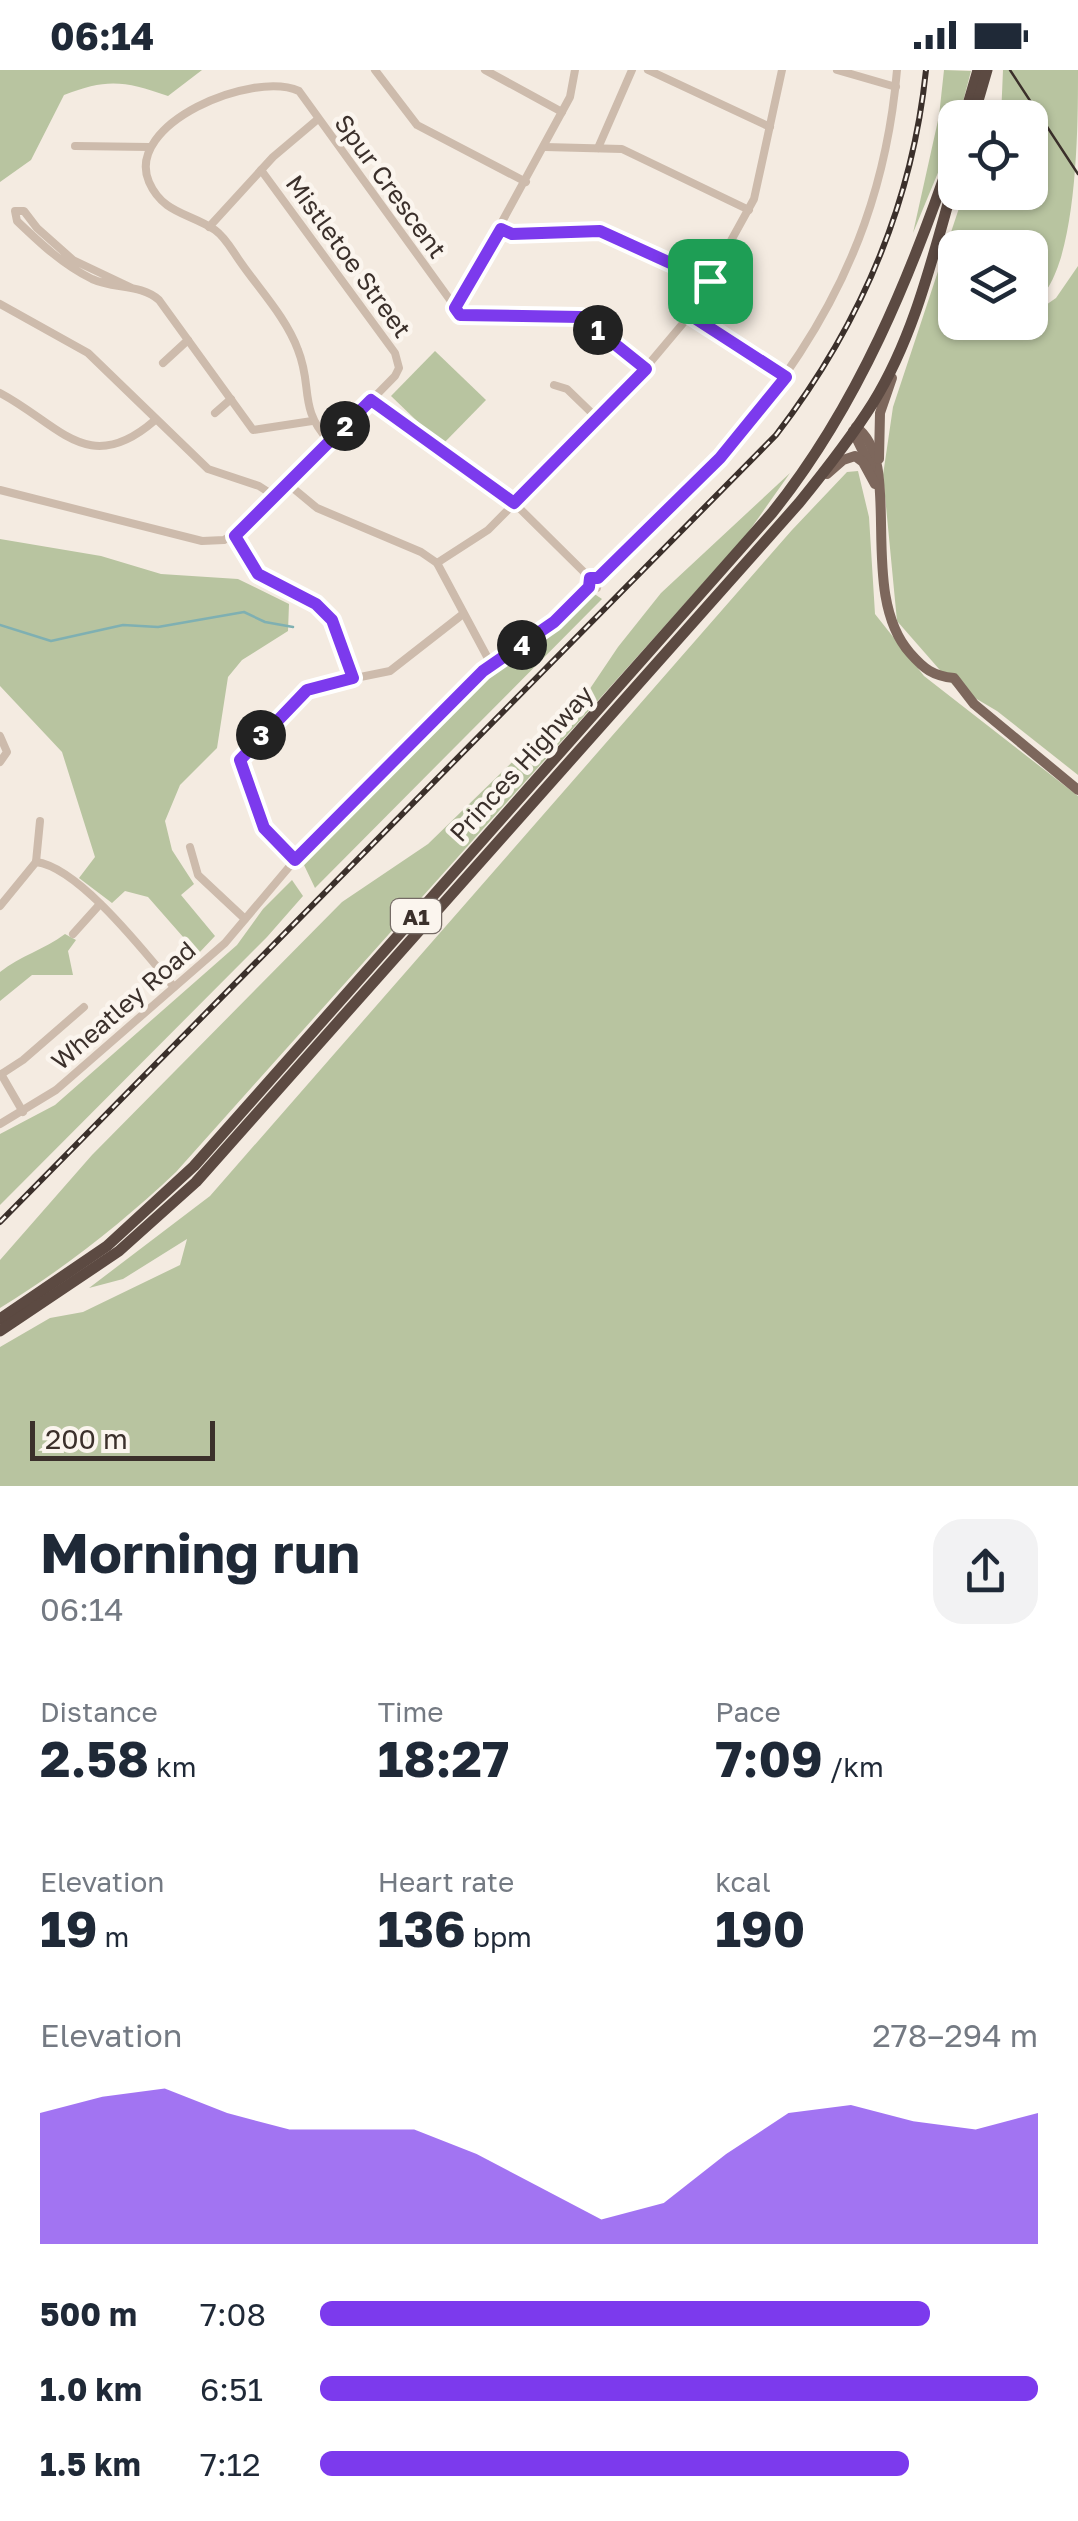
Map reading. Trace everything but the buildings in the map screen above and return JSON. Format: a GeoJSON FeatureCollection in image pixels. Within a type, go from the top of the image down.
{"type":"FeatureCollection","features":[{"type":"Feature","properties":{"kind":"highway"},"geometry":{"type":"LineString","coordinates":[[969,100],[978,70]]}},
{"type":"Feature","properties":{"kind":"highway"},"geometry":{"type":"LineString","coordinates":[[978,100],[987,70]]}},
{"type":"Feature","properties":{"kind":"highway","name":"Princes Highway"},"geometry":{"type":"LineString","coordinates":[[0,1319],[107,1246],[194,1166],[750,540],[800,477],[852,392],[891,314],[938,191]]}},
{"type":"Feature","properties":{"kind":"highway","name":"Princes Highway"},"geometry":{"type":"LineString","coordinates":[[0,1331],[105,1262],[196,1182],[799,503],[887,376],[925,284],[946,210]]}},
{"type":"Feature","properties":{"kind":"highway"},"geometry":{"type":"LineString","coordinates":[[887,376],[874,389],[866,387],[891,314]]}},
{"type":"Feature","properties":{"kind":"highway"},"geometry":{"type":"LineString","coordinates":[[800,477],[837,431],[853,428],[848,409],[852,392]]}},
{"type":"Feature","properties":{"kind":"main road"},"geometry":{"type":"LineString","coordinates":[[900,349],[880,413],[877,480],[882,592],[897,637],[922,666],[936,676],[954,678],[974,704],[1078,790]]}},
{"type":"Feature","properties":{"kind":"main road"},"geometry":{"type":"LineString","coordinates":[[853,428],[877,480]]}},
{"type":"Feature","properties":{"kind":"main road"},"geometry":{"type":"LineString","coordinates":[[799,503],[849,457],[863,461],[877,480]]}},
{"type":"Feature","properties":{"kind":"street"},"geometry":{"type":"LineString","coordinates":[[375,70],[417,126],[526,182]]}},
{"type":"Feature","properties":{"kind":"street"},"geometry":{"type":"LineString","coordinates":[[575,70],[572,92],[562,112],[455,308],[466,317],[581,317],[646,369]]}},
{"type":"Feature","properties":{"kind":"street"},"geometry":{"type":"LineString","coordinates":[[598,148],[632,70]]}},
{"type":"Feature","properties":{"kind":"street"},"geometry":{"type":"LineString","coordinates":[[648,70],[770,127]]}},
{"type":"Feature","properties":{"kind":"street"},"geometry":{"type":"LineString","coordinates":[[437,563],[481,535],[514,503],[646,369],[690,315],[749,210],[782,70]]}},
{"type":"Feature","properties":{"kind":"street"},"geometry":{"type":"LineString","coordinates":[[837,70],[896,87]]}},
{"type":"Feature","properties":{"kind":"street","name":"Wheatley Road"},"geometry":{"type":"LineString","coordinates":[[0,1124],[56,1090],[174,987],[245,920],[295,860],[492,664],[545,630],[720,458],[786,377],[818,328],[858,245],[885,157],[897,70]]}},
{"type":"Feature","properties":{"kind":"street"},"geometry":{"type":"LineString","coordinates":[[491,71],[562,112]]}},
{"type":"Feature","properties":{"kind":"street","name":"Spur Crescent"},"geometry":{"type":"LineString","coordinates":[[148,147],[196,98],[243,78],[281,80],[294,86],[455,308]]}},
{"type":"Feature","properties":{"kind":"street"},"geometry":{"type":"LineString","coordinates":[[209,226],[261,170],[318,119]]}},
{"type":"Feature","properties":{"kind":"street"},"geometry":{"type":"LineString","coordinates":[[74,146],[148,147],[148,178],[162,203],[222,236],[296,344],[312,421],[330,441]]}},
{"type":"Feature","properties":{"kind":"street"},"geometry":{"type":"LineString","coordinates":[[544,147],[630,152],[749,210]]}},
{"type":"Feature","properties":{"kind":"street","name":"Mistletoe Street"},"geometry":{"type":"LineString","coordinates":[[261,170],[395,353],[398,368],[371,400]]}},
{"type":"Feature","properties":{"kind":"street"},"geometry":{"type":"LineString","coordinates":[[132,288],[101,282],[70,267],[16,221],[15,211],[24,211],[36,228],[73,260],[159,300],[253,430],[312,421]]}},
{"type":"Feature","properties":{"kind":"street"},"geometry":{"type":"LineString","coordinates":[[501,229],[512,234],[600,231],[710,281]]}},
{"type":"Feature","properties":{"kind":"street"},"geometry":{"type":"LineString","coordinates":[[0,304],[88,353],[154,421],[208,469],[259,486],[276,497]]}},
{"type":"Feature","properties":{"kind":"street"},"geometry":{"type":"LineString","coordinates":[[690,315],[786,377]]}},
{"type":"Feature","properties":{"kind":"street"},"geometry":{"type":"LineString","coordinates":[[163,363],[188,340]]}},
{"type":"Feature","properties":{"kind":"street"},"geometry":{"type":"LineString","coordinates":[[554,384],[567,389],[598,419]]}},
{"type":"Feature","properties":{"kind":"street"},"geometry":{"type":"LineString","coordinates":[[0,393],[86,446],[126,442],[154,421]]}},
{"type":"Feature","properties":{"kind":"street"},"geometry":{"type":"LineString","coordinates":[[215,414],[231,400]]}},
{"type":"Feature","properties":{"kind":"street"},"geometry":{"type":"LineString","coordinates":[[0,490],[202,541],[235,536],[371,400],[514,503],[592,581]]}},
{"type":"Feature","properties":{"kind":"street"},"geometry":{"type":"LineString","coordinates":[[288,484],[317,508],[437,563],[492,664]]}},
{"type":"Feature","properties":{"kind":"street"},"geometry":{"type":"LineString","coordinates":[[235,536],[258,574],[316,604],[332,620],[353,678]]}},
{"type":"Feature","properties":{"kind":"street"},"geometry":{"type":"LineString","coordinates":[[295,860],[264,828],[240,760],[307,690],[396,668],[463,614]]}},
{"type":"Feature","properties":{"kind":"street"},"geometry":{"type":"LineString","coordinates":[[0,736],[7,752],[0,762]]}},
{"type":"Feature","properties":{"kind":"street"},"geometry":{"type":"LineString","coordinates":[[0,906],[36,862],[40,821]]}},
{"type":"Feature","properties":{"kind":"street"},"geometry":{"type":"LineString","coordinates":[[190,847],[198,875],[245,920]]}},
{"type":"Feature","properties":{"kind":"street"},"geometry":{"type":"LineString","coordinates":[[36,862],[45,864],[100,904],[174,987]]}},
{"type":"Feature","properties":{"kind":"street"},"geometry":{"type":"LineString","coordinates":[[74,934],[100,904]]}},
{"type":"Feature","properties":{"kind":"street"},"geometry":{"type":"LineString","coordinates":[[23,1112],[1,1074],[84,1007]]}},
{"type":"Feature","properties":{"kind":"green space"},"geometry":{"type":"Polygon","coordinates":[[[0,70],[202,70],[168,96],[116,84],[92,86],[64,95],[31,160],[0,182],[0,70]]]}},
{"type":"Feature","properties":{"kind":"green space"},"geometry":{"type":"Polygon","coordinates":[[[944,70],[971,71],[963,100],[941,100],[944,70]]]}},
{"type":"Feature","properties":{"kind":"green space"},"geometry":{"type":"Polygon","coordinates":[[[1003,70],[1078,70],[1072,201],[1058,267],[1048,287],[1048,230],[952,230],[958,210],[1048,210],[1048,100],[1002,100],[1003,70]]]}},
{"type":"Feature","properties":{"kind":"green space"},"geometry":{"type":"Polygon","coordinates":[[[938,120],[938,173],[913,233],[938,120]]]}},
{"type":"Feature","properties":{"kind":"green space"},"geometry":{"type":"Polygon","coordinates":[[[1078,266],[1078,775],[997,711],[953,685],[897,621],[883,475],[893,407],[938,271],[938,340],[1048,340],[1048,304],[1078,266]]]}},
{"type":"Feature","properties":{"kind":"green space"},"geometry":{"type":"Polygon","coordinates":[[[435,351],[486,400],[442,445],[391,396],[435,351]]]}},
{"type":"Feature","properties":{"kind":"green space"},"geometry":{"type":"Polygon","coordinates":[[[858,471],[869,517],[875,614],[924,676],[1078,796],[1078,1486],[0,1486],[0,1347],[50,1318],[83,1312],[180,1265],[187,1239],[123,1279],[89,1288],[210,1196],[792,530],[847,472],[858,471]]]}},
{"type":"Feature","properties":{"kind":"green space"},"geometry":{"type":"Polygon","coordinates":[[[790,473],[747,534],[176,1172],[92,1244],[0,1308],[0,1260],[92,1155],[342,902],[428,844],[540,735],[581,702],[661,593],[790,473]]]}},
{"type":"Feature","properties":{"kind":"green space"},"geometry":{"type":"Polygon","coordinates":[[[0,539],[101,556],[161,574],[238,579],[289,604],[288,631],[242,660],[228,677],[217,748],[180,785],[165,821],[172,850],[194,884],[181,895],[215,936],[198,954],[148,897],[125,891],[112,903],[79,878],[95,857],[62,752],[0,686],[0,539]]]}},
{"type":"Feature","properties":{"kind":"green space"},"geometry":{"type":"Polygon","coordinates":[[[593,593],[602,599],[315,888],[304,865],[491,673],[547,635],[593,593]]]}},
{"type":"Feature","properties":{"kind":"green space"},"geometry":{"type":"Polygon","coordinates":[[[292,880],[303,896],[267,937],[0,1205],[0,1134],[55,1105],[237,945],[263,909],[292,880]]]}},
{"type":"Feature","properties":{"kind":"green space"},"geometry":{"type":"Polygon","coordinates":[[[65,934],[76,940],[68,951],[73,975],[32,975],[0,1001],[0,972],[65,934]]]}},
{"type":"Feature","properties":{"kind":"waterway"},"geometry":{"type":"LineString","coordinates":[[0,625],[51,641],[123,625],[158,627],[244,612],[265,622],[293,627]]}},
{"type":"Feature","properties":{"kind":"tram line"},"geometry":{"type":"LineString","coordinates":[[1010,70],[1078,174]]}},
{"type":"Feature","properties":{"kind":"railway"},"geometry":{"type":"LineString","coordinates":[[0,1222],[776,435],[832,352],[877,263],[908,169],[926,70]]}},
{"type":"Feature","properties":{"kind":"route"},"geometry":{"type":"LineString","coordinates":[[501,229],[512,234],[600,231],[710,281],[690,315],[786,377],[770,400],[720,458],[619,558],[598,578],[590,578],[589,587],[568,609],[545,630],[483,671],[295,860],[260,821],[240,760],[311,687],[353,678],[344,648],[324,610],[265,580],[249,562],[235,536],[371,400],[514,503],[646,369],[581,317],[460,315],[455,308],[501,229]]}}]}
